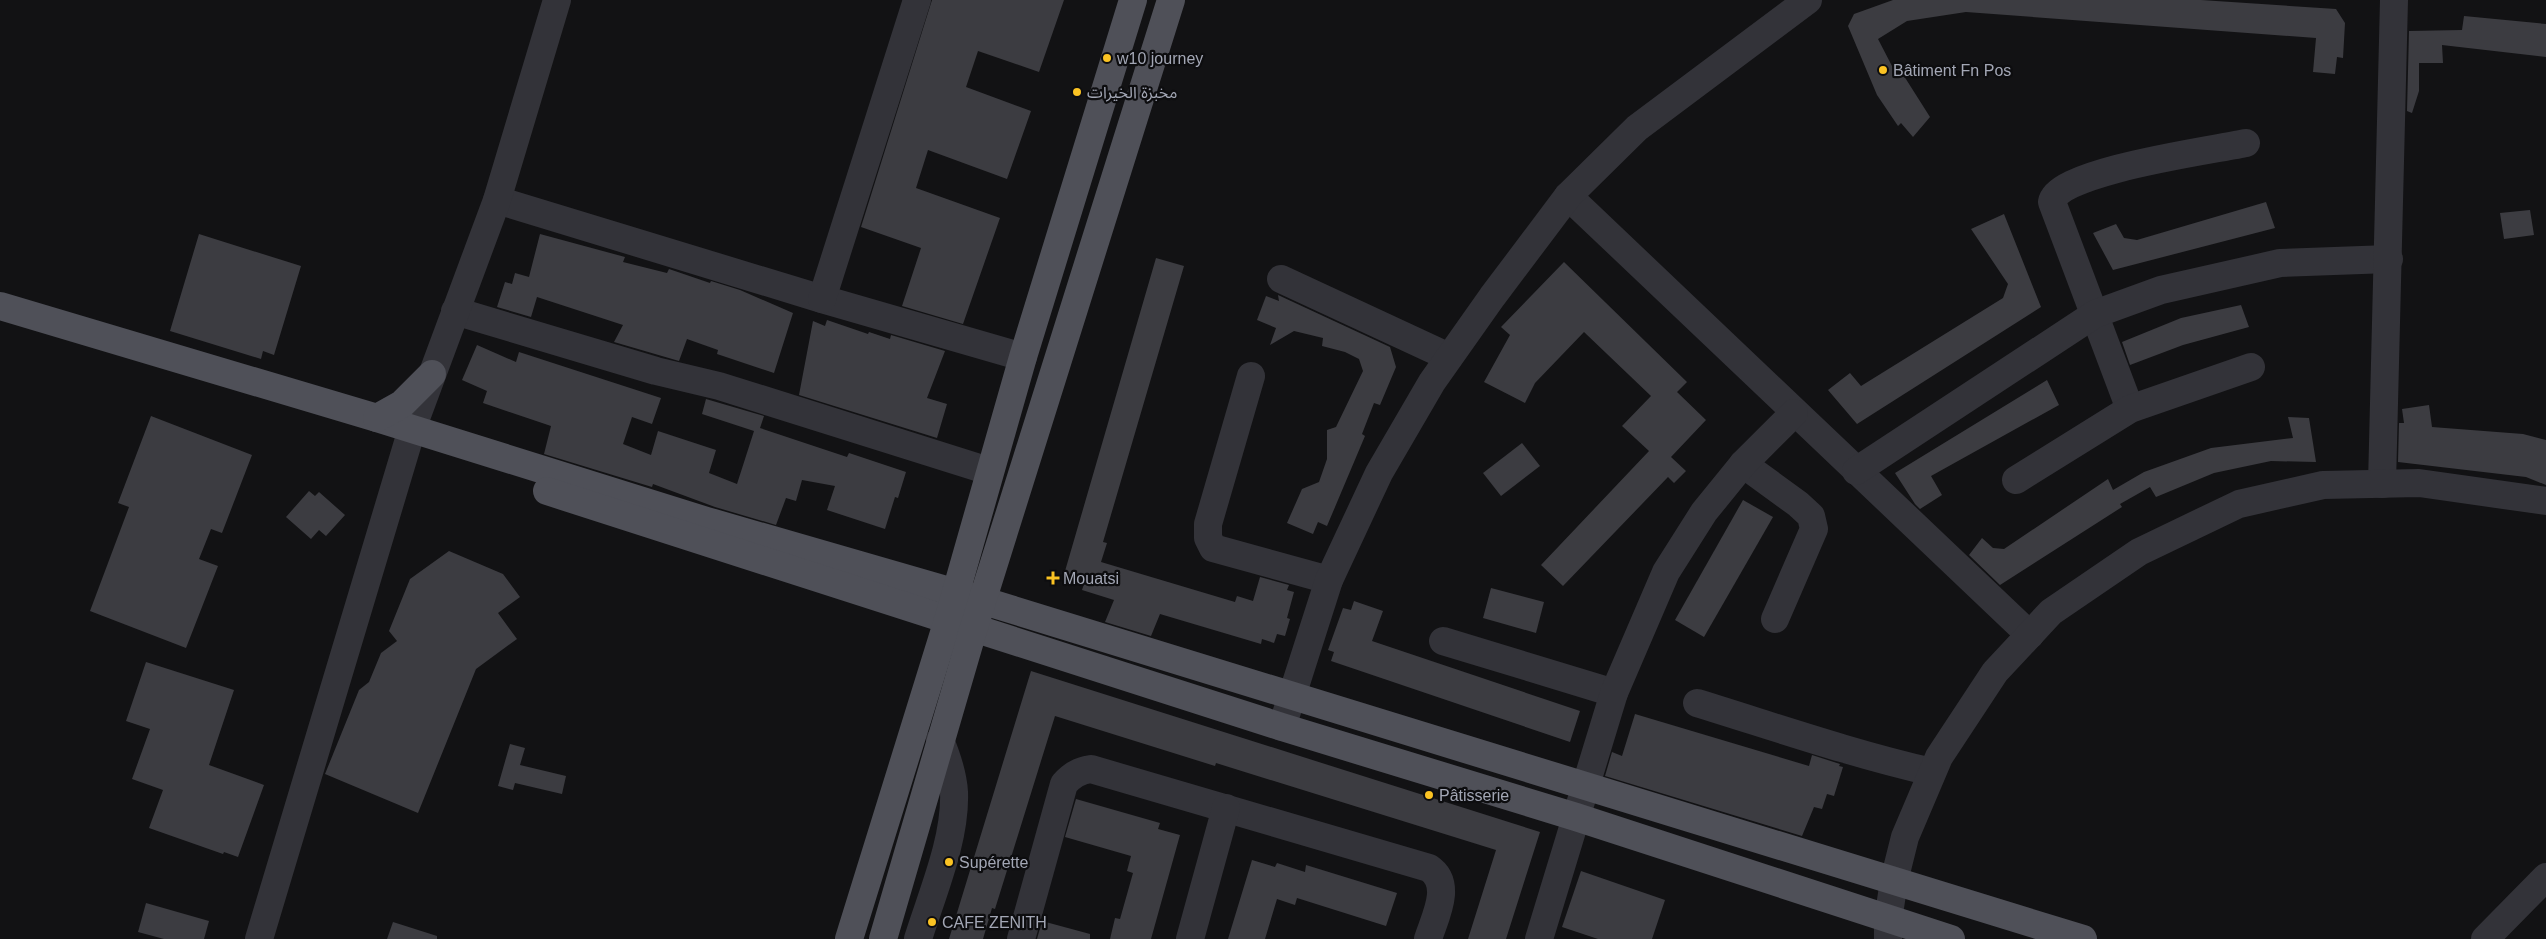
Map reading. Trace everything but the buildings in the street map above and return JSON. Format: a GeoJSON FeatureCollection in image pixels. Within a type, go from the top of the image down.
{"type":"FeatureCollection","features":[{"type":"Feature","properties":{"kind":"main road"},"geometry":{"type":"LineString","coordinates":[[849,939],[948,620],[954,593],[1023,357],[1133,0]]}},
{"type":"Feature","properties":{"kind":"main road"},"geometry":{"type":"LineString","coordinates":[[882,939],[974,628],[984,602],[1171,2]]}},
{"type":"Feature","properties":{"kind":"main road"},"geometry":{"type":"LineString","coordinates":[[0,306],[377,418],[410,437],[948,620],[1576,817],[1888,929],[1952,939]]}},
{"type":"Feature","properties":{"kind":"main road"},"geometry":{"type":"LineString","coordinates":[[0,324],[410,437],[954,593],[2083,939]]}},
{"type":"Feature","properties":{"kind":"main road"},"geometry":{"type":"LineString","coordinates":[[377,418],[402,404],[432,374]]}},
{"type":"Feature","properties":{"kind":"street"},"geometry":{"type":"LineString","coordinates":[[260,939],[410,437],[497,200],[557,0]]}},
{"type":"Feature","properties":{"kind":"street"},"geometry":{"type":"LineString","coordinates":[[822,299],[917,0]]}},
{"type":"Feature","properties":{"kind":"street"},"geometry":{"type":"LineString","coordinates":[[1282,726],[1290,695],[1329,580],[1379,473],[1449,357],[1568,196],[1637,128],[1808,0]]}},
{"type":"Feature","properties":{"kind":"street"},"geometry":{"type":"LineString","coordinates":[[2382,484],[2390,259],[2394,0]]}},
{"type":"Feature","properties":{"kind":"street"},"geometry":{"type":"LineString","coordinates":[[2130,410],[2052,202],[2054,195],[2062,188],[2095,174],[2246,144]]}},
{"type":"Feature","properties":{"kind":"street"},"geometry":{"type":"LineString","coordinates":[[1568,196],[1794,413],[2030,635]]}},
{"type":"Feature","properties":{"kind":"street"},"geometry":{"type":"LineString","coordinates":[[497,200],[822,299],[1023,357]]}},
{"type":"Feature","properties":{"kind":"street"},"geometry":{"type":"LineString","coordinates":[[1856,471],[2095,314],[2161,290],[2280,263],[2390,259]]}},
{"type":"Feature","properties":{"kind":"street"},"geometry":{"type":"LineString","coordinates":[[1281,279],[1449,357]]}},
{"type":"Feature","properties":{"kind":"street"},"geometry":{"type":"LineString","coordinates":[[455,312],[656,371],[719,386],[989,471]]}},
{"type":"Feature","properties":{"kind":"street"},"geometry":{"type":"LineString","coordinates":[[2016,480],[2130,410],[2251,367]]}},
{"type":"Feature","properties":{"kind":"street"},"geometry":{"type":"LineString","coordinates":[[1251,376],[1208,524],[1209,542],[1213,548],[1329,580]]}},
{"type":"Feature","properties":{"kind":"street"},"geometry":{"type":"LineString","coordinates":[[1539,939],[1584,786],[1614,693],[1666,572],[1704,512],[1743,464],[1794,413]]}},
{"type":"Feature","properties":{"kind":"street"},"geometry":{"type":"LineString","coordinates":[[1743,464],[1798,504],[1811,516],[1814,529],[1775,618]]}},
{"type":"Feature","properties":{"kind":"street"},"geometry":{"type":"LineString","coordinates":[[1888,929],[1894,881],[1905,837],[1932,772],[1939,757],[1995,672],[2051,612],[2139,552],[2239,504],[2323,485],[2419,483],[2546,501]]}},
{"type":"Feature","properties":{"kind":"street"},"geometry":{"type":"LineString","coordinates":[[1443,641],[1614,693]]}},
{"type":"Feature","properties":{"kind":"street"},"geometry":{"type":"LineString","coordinates":[[1696,703],[1856,750],[1883,761],[1932,772]]}},
{"type":"Feature","properties":{"kind":"street"},"geometry":{"type":"LineString","coordinates":[[918,939],[953,819],[954,792],[950,765],[940,740]]}},
{"type":"Feature","properties":{"kind":"street"},"geometry":{"type":"LineString","coordinates":[[1021,939],[1064,784],[1071,776],[1091,769],[1429,868],[1439,877],[1442,890],[1428,939]]}},
{"type":"Feature","properties":{"kind":"street"},"geometry":{"type":"LineString","coordinates":[[1190,939],[1226,808]]}},
{"type":"Feature","properties":{"kind":"street"},"geometry":{"type":"LineString","coordinates":[[2485,939],[2546,877]]}},
{"type":"Feature","properties":{"kind":"place","name":"w10 journey"},"geometry":{"type":"Point","coordinates":[1107,58]}},
{"type":"Feature","properties":{"kind":"place","name":"Bâtiment Fn Pos"},"geometry":{"type":"Point","coordinates":[1883,70]}},
{"type":"Feature","properties":{"kind":"place","name":"مخبزة الخيرات"},"geometry":{"type":"Point","coordinates":[1077,92]}},
{"type":"Feature","properties":{"kind":"place","name":"Mouatsi"},"geometry":{"type":"Point","coordinates":[1053,578]}},
{"type":"Feature","properties":{"kind":"place","name":"Pâtisserie"},"geometry":{"type":"Point","coordinates":[1429,795]}},
{"type":"Feature","properties":{"kind":"place","name":"Supérette"},"geometry":{"type":"Point","coordinates":[949,862]}},
{"type":"Feature","properties":{"kind":"place","name":"CAFE ZENITH"},"geometry":{"type":"Point","coordinates":[932,922]}}]}
